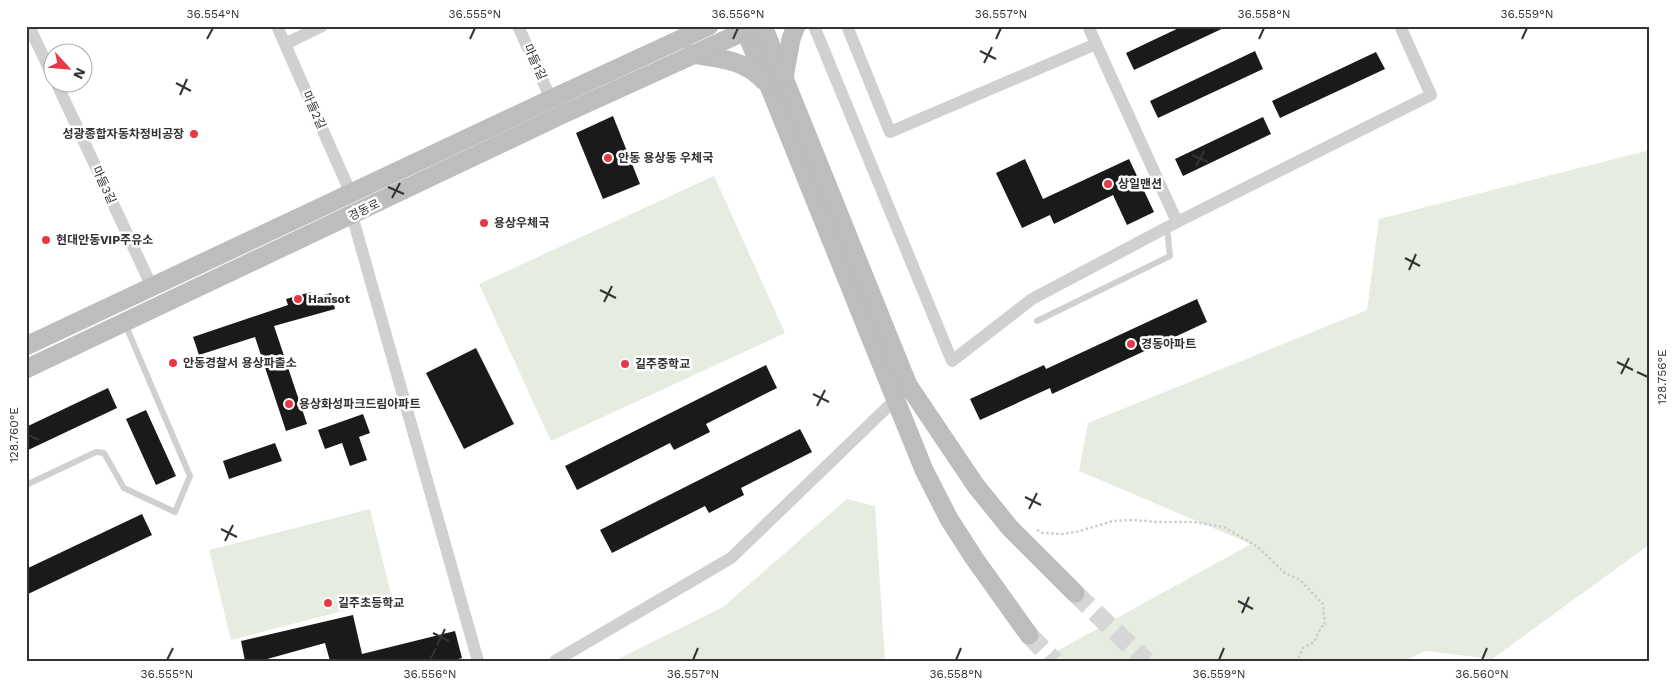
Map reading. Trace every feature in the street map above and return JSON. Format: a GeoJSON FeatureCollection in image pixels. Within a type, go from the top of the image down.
{"type":"FeatureCollection","features":[{"type":"Feature","properties":{"kind":"street"},"geometry":{"type":"LineString","coordinates":[[29,26],[42,54]]}},
{"type":"Feature","properties":{"kind":"street","name":"마들2길"},"geometry":{"type":"LineString","coordinates":[[277,26],[351,194]]}},
{"type":"Feature","properties":{"kind":"street"},"geometry":{"type":"LineString","coordinates":[[284,44],[322,26]]}},
{"type":"Feature","properties":{"kind":"street","name":"마들1길"},"geometry":{"type":"LineString","coordinates":[[518,26],[551,99]]}},
{"type":"Feature","properties":{"kind":"street","name":"경동로"},"geometry":{"type":"LineString","coordinates":[[26,369],[352,215],[690,39],[709,26]]}},
{"type":"Feature","properties":{"kind":"street"},"geometry":{"type":"LineString","coordinates":[[796,26],[776,82],[896,401],[924,470],[949,519],[974,558],[1029,635]]}},
{"type":"Feature","properties":{"kind":"street"},"geometry":{"type":"LineString","coordinates":[[814,26],[952,361],[1032,299],[1172,225],[1431,95],[1400,26]]}},
{"type":"Feature","properties":{"kind":"street"},"geometry":{"type":"LineString","coordinates":[[847,26],[890,132],[1096,44]]}},
{"type":"Feature","properties":{"kind":"street"},"geometry":{"type":"LineString","coordinates":[[1088,26],[1172,225]]}},
{"type":"Feature","properties":{"kind":"street"},"geometry":{"type":"LineString","coordinates":[[752,27],[908,385],[943,440],[976,486],[1010,528],[1075,594]]}},
{"type":"Feature","properties":{"kind":"street","name":"경동로"},"geometry":{"type":"LineString","coordinates":[[26,346],[551,99],[690,39],[752,27]]}},
{"type":"Feature","properties":{"kind":"street"},"geometry":{"type":"LineString","coordinates":[[690,39],[725,59],[742,64],[776,82]]}},
{"type":"Feature","properties":{"kind":"street","name":"마들3길"},"geometry":{"type":"LineString","coordinates":[[61,92],[152,286]]}},
{"type":"Feature","properties":{"kind":"street"},"geometry":{"type":"LineString","coordinates":[[352,215],[478,661]]}},
{"type":"Feature","properties":{"kind":"street"},"geometry":{"type":"LineString","coordinates":[[555,661],[731,558],[896,401],[908,385]]}},
{"type":"Feature","properties":{"kind":"lane"},"geometry":{"type":"LineString","coordinates":[[1037,321],[1170,256],[1172,225]]}},
{"type":"Feature","properties":{"kind":"lane"},"geometry":{"type":"LineString","coordinates":[[26,485],[96,452],[104,453],[124,488],[176,512],[190,476],[124,323]]}},
{"type":"Feature","properties":{"kind":"path"},"geometry":{"type":"LineString","coordinates":[[1034,528],[1042,533],[1063,534],[1113,521],[1134,520],[1194,522],[1224,526],[1258,547],[1284,573],[1300,580],[1323,604],[1325,625],[1321,627],[1314,642],[1303,648],[1297,661]]}},
{"type":"Feature","properties":{"kind":"shaded area"},"geometry":{"type":"Polygon","coordinates":[[[1650,150],[1650,544],[1492,659],[1426,651],[1403,661],[1039,661],[1251,544],[1079,471],[1088,423],[1367,310],[1379,219],[1650,150]]]}},
{"type":"Feature","properties":{"kind":"shaded area"},"geometry":{"type":"Polygon","coordinates":[[[714,176],[785,333],[551,441],[479,284],[714,176]]]}},
{"type":"Feature","properties":{"kind":"shaded area"},"geometry":{"type":"Polygon","coordinates":[[[847,499],[875,506],[885,661],[614,661],[723,607],[847,499]]]}},
{"type":"Feature","properties":{"kind":"shaded area"},"geometry":{"type":"Polygon","coordinates":[[[370,509],[392,598],[231,640],[209,550],[370,509]]]}},
{"type":"Feature","properties":{"kind":"building"},"geometry":{"type":"Polygon","coordinates":[[[1183,26],[1228,26],[1134,70],[1126,53],[1183,26]]]}},
{"type":"Feature","properties":{"kind":"building"},"geometry":{"type":"Polygon","coordinates":[[[1255,51],[1263,69],[1158,118],[1150,101],[1255,51]]]}},
{"type":"Feature","properties":{"kind":"building"},"geometry":{"type":"Polygon","coordinates":[[[1376,52],[1385,69],[1280,118],[1272,101],[1376,52]]]}},
{"type":"Feature","properties":{"kind":"building","name":"안동 용상동 우체국"},"geometry":{"type":"Polygon","coordinates":[[[613,116],[640,184],[603,199],[576,133],[613,116]]]}},
{"type":"Feature","properties":{"kind":"building"},"geometry":{"type":"Polygon","coordinates":[[[1263,117],[1271,134],[1183,176],[1175,159],[1263,117]]]}},
{"type":"Feature","properties":{"kind":"building","name":"상일맨션"},"geometry":{"type":"Polygon","coordinates":[[[1025,159],[1043,199],[1129,159],[1154,212],[1127,225],[1113,195],[1054,224],[1050,215],[1022,228],[996,173],[1025,159]]]}},
{"type":"Feature","properties":{"kind":"building"},"geometry":{"type":"Polygon","coordinates":[[[311,292],[312,298],[331,293],[335,309],[274,326],[307,424],[286,431],[255,337],[199,355],[193,337],[288,305],[286,299],[311,292]]]}},
{"type":"Feature","properties":{"kind":"building","name":"경동아파트"},"geometry":{"type":"Polygon","coordinates":[[[1197,299],[1207,322],[1052,394],[1050,388],[980,420],[970,399],[1044,365],[1046,369],[1197,299]]]}},
{"type":"Feature","properties":{"kind":"building"},"geometry":{"type":"Polygon","coordinates":[[[476,348],[514,424],[464,449],[426,373],[476,348]]]}},
{"type":"Feature","properties":{"kind":"building"},"geometry":{"type":"Polygon","coordinates":[[[766,365],[777,388],[706,424],[710,432],[674,450],[670,443],[577,490],[565,466],[766,365]]]}},
{"type":"Feature","properties":{"kind":"building"},"geometry":{"type":"Polygon","coordinates":[[[108,388],[117,408],[26,451],[26,427],[108,388]]]}},
{"type":"Feature","properties":{"kind":"building"},"geometry":{"type":"Polygon","coordinates":[[[146,410],[176,476],[156,485],[126,419],[146,410]]]}},
{"type":"Feature","properties":{"kind":"building"},"geometry":{"type":"Polygon","coordinates":[[[363,414],[370,433],[359,437],[367,460],[350,466],[342,443],[325,449],[318,430],[363,414]]]}},
{"type":"Feature","properties":{"kind":"building"},"geometry":{"type":"Polygon","coordinates":[[[800,429],[812,452],[741,488],[744,495],[709,513],[705,506],[612,553],[600,530],[800,429]]]}},
{"type":"Feature","properties":{"kind":"building"},"geometry":{"type":"Polygon","coordinates":[[[275,443],[282,461],[229,479],[223,461],[275,443]]]}},
{"type":"Feature","properties":{"kind":"building"},"geometry":{"type":"Polygon","coordinates":[[[142,514],[152,535],[26,595],[26,569],[142,514]]]}},
{"type":"Feature","properties":{"kind":"building"},"geometry":{"type":"Polygon","coordinates":[[[353,615],[362,654],[455,631],[462,658],[451,661],[330,661],[325,643],[260,661],[245,661],[241,641],[353,615]]]}},
{"type":"Feature","properties":{"kind":"tunnel"},"geometry":{"type":"LineString","coordinates":[[1075,593],[1146,661]]}},
{"type":"Feature","properties":{"kind":"tunnel"},"geometry":{"type":"LineString","coordinates":[[1029,635],[1054,661]]}},
{"type":"Feature","properties":{"kind":"place","name":"성광종합자동차정비공장"},"geometry":{"type":"Point","coordinates":[194,134]}},
{"type":"Feature","properties":{"kind":"place","name":"안동 용상동 우체국"},"geometry":{"type":"Point","coordinates":[608,158]}},
{"type":"Feature","properties":{"kind":"place","name":"상일맨션"},"geometry":{"type":"Point","coordinates":[1108,184]}},
{"type":"Feature","properties":{"kind":"place","name":"용상우체국"},"geometry":{"type":"Point","coordinates":[484,223]}},
{"type":"Feature","properties":{"kind":"place","name":"현대안동VIP주유소"},"geometry":{"type":"Point","coordinates":[46,240]}},
{"type":"Feature","properties":{"kind":"place","name":"Hansot"},"geometry":{"type":"Point","coordinates":[298,299]}},
{"type":"Feature","properties":{"kind":"place","name":"경동아파트"},"geometry":{"type":"Point","coordinates":[1131,344]}},
{"type":"Feature","properties":{"kind":"place","name":"안동경찰서 용상파출소"},"geometry":{"type":"Point","coordinates":[173,363]}},
{"type":"Feature","properties":{"kind":"place","name":"길주중학교"},"geometry":{"type":"Point","coordinates":[625,364]}},
{"type":"Feature","properties":{"kind":"place","name":"용상화성파크드림아파트"},"geometry":{"type":"Point","coordinates":[289,404]}},
{"type":"Feature","properties":{"kind":"place","name":"길주초등학교"},"geometry":{"type":"Point","coordinates":[328,603]}}]}
